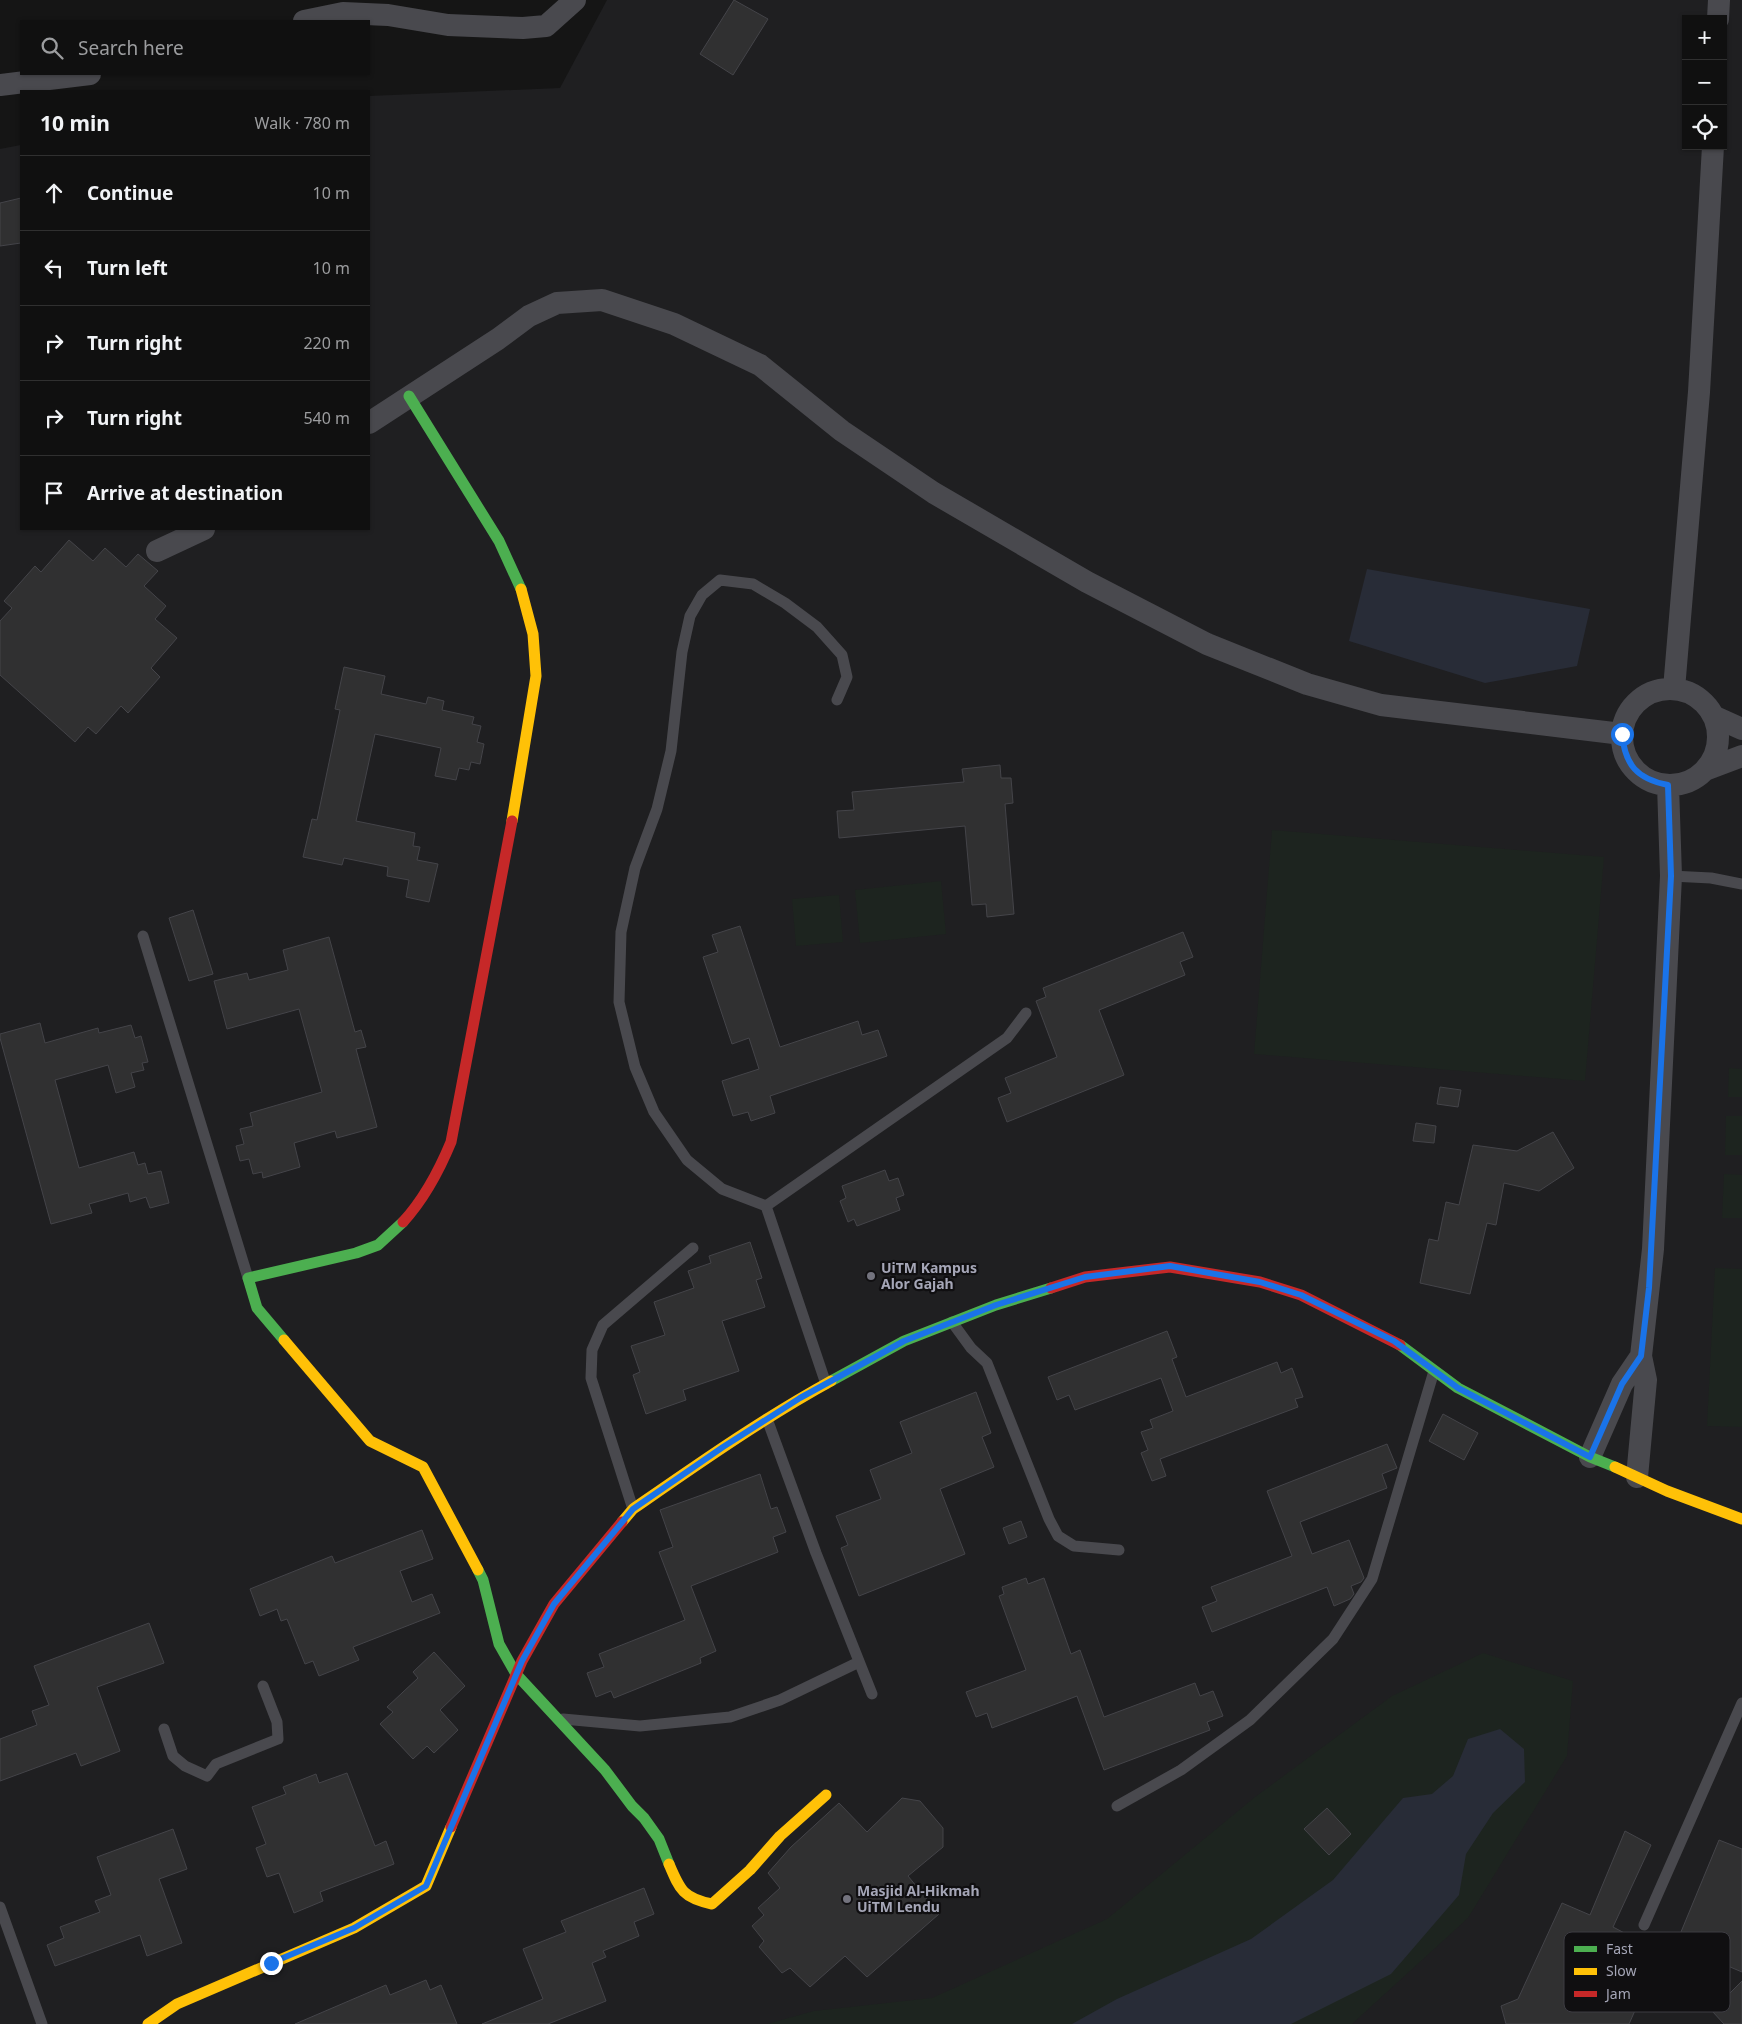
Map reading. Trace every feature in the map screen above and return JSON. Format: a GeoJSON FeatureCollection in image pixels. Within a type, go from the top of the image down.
{"type":"FeatureCollection","features":[{"type":"Feature","properties":{"kind":"street"},"geometry":{"type":"LineString","coordinates":[[309,20],[343,13],[388,15],[448,25],[523,28],[546,26],[575,0]]}},
{"type":"Feature","properties":{"kind":"street"},"geometry":{"type":"LineString","coordinates":[[1718,0],[1718,15]]}},
{"type":"Feature","properties":{"kind":"street"},"geometry":{"type":"LineString","coordinates":[[0,85],[82,75]]}},
{"type":"Feature","properties":{"kind":"street"},"geometry":{"type":"LineString","coordinates":[[1674,689],[1699,392],[1713,150]]}},
{"type":"Feature","properties":{"kind":"street"},"geometry":{"type":"LineString","coordinates":[[370,422],[498,339],[529,316],[557,303],[602,300],[674,324],[760,365],[842,431],[934,493],[1087,582],[1207,644],[1307,684],[1381,705],[1622,734]]}},
{"type":"Feature","properties":{"kind":"street"},"geometry":{"type":"LineString","coordinates":[[409,396],[499,541],[522,592],[532,634],[536,676],[512,822],[451,1142],[439,1171],[417,1207],[399,1227],[378,1245],[356,1253],[248,1278],[257,1308],[370,1441],[385,1451],[408,1458],[424,1467],[483,1580],[499,1644],[516,1674],[604,1770],[632,1806],[644,1818],[659,1839],[678,1885],[693,1900],[712,1904],[750,1870],[780,1836],[826,1795]]}},
{"type":"Feature","properties":{"kind":"street"},"geometry":{"type":"LineString","coordinates":[[157,551],[202,530]]}},
{"type":"Feature","properties":{"kind":"street"},"geometry":{"type":"LineString","coordinates":[[1705,770],[1712,760],[1718,744],[1717,726],[1714,716],[1704,702],[1690,693],[1674,689],[1659,690],[1645,696],[1633,706],[1625,719],[1622,734],[1623,749],[1629,763],[1639,774],[1653,782],[1668,785],[1682,784],[1705,770],[1742,756]]}},
{"type":"Feature","properties":{"kind":"street"},"geometry":{"type":"LineString","coordinates":[[1714,716],[1742,729]]}},
{"type":"Feature","properties":{"kind":"street"},"geometry":{"type":"LineString","coordinates":[[1637,1477],[1646,1380],[1641,1356],[1652,1250],[1671,876],[1668,785]]}},
{"type":"Feature","properties":{"kind":"street"},"geometry":{"type":"LineString","coordinates":[[148,2024],[177,2004],[354,1928],[426,1886],[516,1674],[554,1604],[633,1509],[766,1419],[826,1384],[904,1341],[996,1305],[1085,1277],[1170,1266],[1260,1282],[1301,1295],[1394,1341],[1458,1388],[1590,1457],[1667,1491],[1742,1519]]}},
{"type":"Feature","properties":{"kind":"street"},"geometry":{"type":"LineString","coordinates":[[1590,1457],[1622,1384],[1641,1356]]}},
{"type":"Feature","properties":{"kind":"lane"},"geometry":{"type":"LineString","coordinates":[[766,1206],[722,1189],[687,1160],[654,1112],[635,1067],[619,1002],[621,932],[635,868],[657,809],[671,751],[682,652],[690,616],[702,595],[720,580],[753,584],[785,603],[817,627],[842,655],[846,677],[836,700]]}},
{"type":"Feature","properties":{"kind":"lane"},"geometry":{"type":"LineString","coordinates":[[1671,876],[1711,878],[1742,884]]}},
{"type":"Feature","properties":{"kind":"lane"},"geometry":{"type":"LineString","coordinates":[[143,936],[248,1278]]}},
{"type":"Feature","properties":{"kind":"lane"},"geometry":{"type":"LineString","coordinates":[[766,1206],[1007,1038],[1026,1013]]}},
{"type":"Feature","properties":{"kind":"lane"},"geometry":{"type":"LineString","coordinates":[[766,1206],[826,1384]]}},
{"type":"Feature","properties":{"kind":"lane"},"geometry":{"type":"LineString","coordinates":[[633,1509],[591,1378],[592,1350],[603,1325],[693,1248]]}},
{"type":"Feature","properties":{"kind":"lane"},"geometry":{"type":"LineString","coordinates":[[952,1322],[971,1348],[987,1363],[1049,1519],[1058,1536],[1074,1546],[1119,1550]]}},
{"type":"Feature","properties":{"kind":"lane"},"geometry":{"type":"LineString","coordinates":[[1117,1806],[1182,1770],[1250,1720],[1334,1639],[1372,1579],[1434,1370]]}},
{"type":"Feature","properties":{"kind":"lane"},"geometry":{"type":"LineString","coordinates":[[766,1419],[816,1553],[872,1694]]}},
{"type":"Feature","properties":{"kind":"lane"},"geometry":{"type":"LineString","coordinates":[[558,1719],[640,1726],[730,1716],[780,1700],[859,1662]]}},
{"type":"Feature","properties":{"kind":"lane"},"geometry":{"type":"LineString","coordinates":[[164,1729],[173,1756],[185,1766],[207,1776],[216,1764],[278,1739],[277,1722],[263,1686]]}},
{"type":"Feature","properties":{"kind":"lane"},"geometry":{"type":"LineString","coordinates":[[1644,1925],[1742,1703]]}},
{"type":"Feature","properties":{"kind":"lane"},"geometry":{"type":"LineString","coordinates":[[0,1907],[42,2024]]}},
{"type":"Feature","properties":{"kind":"shaded area","name":"UiTM Kampus Alor Gajah"},"geometry":{"type":"Polygon","coordinates":[[[607,0],[1742,0],[1742,2024],[0,2024],[0,149],[20,145],[20,530],[370,530],[370,96],[560,88],[607,0]]]}},
{"type":"Feature","properties":{"kind":"shaded area"},"geometry":{"type":"Polygon","coordinates":[[[1367,569],[1590,609],[1577,666],[1485,683],[1349,641],[1367,569]]]}},
{"type":"Feature","properties":{"kind":"shaded area"},"geometry":{"type":"Polygon","coordinates":[[[1272,830],[1604,857],[1585,1081],[1254,1054],[1272,830]]]}},
{"type":"Feature","properties":{"kind":"shaded area"},"geometry":{"type":"Polygon","coordinates":[[[941,881],[946,934],[860,943],[855,890],[941,881]]]}},
{"type":"Feature","properties":{"kind":"shaded area"},"geometry":{"type":"Polygon","coordinates":[[[839,895],[843,942],[796,946],[792,899],[839,895]]]}},
{"type":"Feature","properties":{"kind":"shaded area"},"geometry":{"type":"Polygon","coordinates":[[[1729,1068],[1742,1069],[1742,1097],[1728,1097],[1729,1068]]]}},
{"type":"Feature","properties":{"kind":"shaded area"},"geometry":{"type":"Polygon","coordinates":[[[1726,1116],[1742,1116],[1742,1155],[1725,1155],[1726,1116]]]}},
{"type":"Feature","properties":{"kind":"shaded area"},"geometry":{"type":"Polygon","coordinates":[[[1724,1174],[1742,1175],[1742,1218],[1722,1218],[1724,1174]]]}},
{"type":"Feature","properties":{"kind":"shaded area"},"geometry":{"type":"Polygon","coordinates":[[[1715,1268],[1742,1269],[1742,1427],[1707,1426],[1715,1268]]]}},
{"type":"Feature","properties":{"kind":"shaded area"},"geometry":{"type":"Polygon","coordinates":[[[1483,1653],[1573,1681],[1567,1756],[1468,1918],[1352,2024],[767,2024],[814,2011],[932,1998],[1107,1919],[1255,1797],[1392,1696],[1483,1653]]]}},
{"type":"Feature","properties":{"kind":"shaded area"},"geometry":{"type":"Polygon","coordinates":[[[1500,1729],[1524,1749],[1525,1782],[1493,1813],[1466,1854],[1459,1895],[1391,1974],[1291,2024],[1072,2024],[1117,1999],[1251,1939],[1333,1880],[1403,1798],[1432,1794],[1453,1776],[1468,1739],[1500,1729]]]}},
{"type":"Feature","properties":{"kind":"building"},"geometry":{"type":"Polygon","coordinates":[[[734,0],[768,19],[733,75],[700,54],[734,0]]]}},
{"type":"Feature","properties":{"kind":"building"},"geometry":{"type":"Polygon","coordinates":[[[20,198],[20,243],[0,246],[0,203],[20,198]]]}},
{"type":"Feature","properties":{"kind":"building"},"geometry":{"type":"Polygon","coordinates":[[[69,540],[93,561],[105,548],[126,567],[138,554],[158,571],[144,586],[166,606],[155,619],[177,638],[151,668],[160,677],[128,713],[121,706],[96,734],[88,727],[75,742],[0,675],[0,621],[12,608],[4,601],[35,566],[41,572],[69,540]]]}},
{"type":"Feature","properties":{"kind":"building"},"geometry":{"type":"Polygon","coordinates":[[[344,667],[385,676],[381,694],[426,704],[428,697],[444,701],[442,710],[474,717],[472,724],[481,726],[477,742],[484,744],[480,764],[471,762],[469,770],[459,768],[456,780],[435,776],[441,748],[375,734],[356,821],[415,833],[413,846],[420,847],[417,860],[438,864],[429,902],[406,897],[409,880],[387,876],[388,867],[344,858],[342,865],[303,857],[312,819],[317,820],[340,710],[335,709],[344,667]]]}},
{"type":"Feature","properties":{"kind":"building"},"geometry":{"type":"Polygon","coordinates":[[[1000,765],[1001,778],[1011,778],[1013,803],[1005,804],[1014,914],[987,917],[986,904],[972,905],[965,826],[839,838],[837,811],[854,810],[852,792],[964,782],[962,769],[1000,765]]]}},
{"type":"Feature","properties":{"kind":"building"},"geometry":{"type":"Polygon","coordinates":[[[193,910],[213,974],[189,981],[169,918],[193,910]]]}},
{"type":"Feature","properties":{"kind":"building"},"geometry":{"type":"Polygon","coordinates":[[[740,926],[780,1047],[858,1021],[862,1035],[878,1030],[887,1056],[770,1096],[775,1113],[751,1121],[748,1112],[733,1116],[722,1081],[759,1069],[749,1038],[732,1044],[703,957],[718,952],[712,935],[740,926]]]}},
{"type":"Feature","properties":{"kind":"building"},"geometry":{"type":"Polygon","coordinates":[[[1183,932],[1193,957],[1180,962],[1185,975],[1099,1010],[1124,1075],[1007,1122],[998,1098],[1011,1093],[1005,1078],[1057,1057],[1036,1001],[1046,997],[1043,988],[1183,932]]]}},
{"type":"Feature","properties":{"kind":"building"},"geometry":{"type":"Polygon","coordinates":[[[329,937],[355,1032],[361,1030],[366,1047],[356,1049],[377,1127],[337,1138],[335,1131],[294,1143],[300,1167],[263,1178],[262,1172],[253,1174],[249,1159],[240,1161],[236,1146],[244,1144],[240,1129],[253,1126],[250,1113],[322,1092],[299,1009],[227,1029],[214,981],[247,973],[249,980],[288,970],[283,950],[329,937]]]}},
{"type":"Feature","properties":{"kind":"building"},"geometry":{"type":"Polygon","coordinates":[[[40,1023],[45,1043],[98,1028],[99,1033],[131,1025],[135,1038],[141,1036],[148,1062],[142,1063],[144,1070],[131,1073],[135,1087],[116,1093],[108,1065],[55,1080],[79,1168],[134,1152],[138,1165],[145,1163],[148,1174],[161,1171],[169,1203],[150,1208],[146,1197],[130,1202],[128,1193],[89,1204],[92,1213],[51,1224],[0,1038],[0,1034],[40,1023]]]}},
{"type":"Feature","properties":{"kind":"building"},"geometry":{"type":"Polygon","coordinates":[[[1440,1087],[1461,1090],[1458,1107],[1437,1104],[1440,1087]]]}},
{"type":"Feature","properties":{"kind":"building"},"geometry":{"type":"Polygon","coordinates":[[[1416,1123],[1436,1126],[1434,1143],[1413,1141],[1416,1123]]]}},
{"type":"Feature","properties":{"kind":"building"},"geometry":{"type":"Polygon","coordinates":[[[1553,1132],[1574,1168],[1539,1191],[1504,1183],[1496,1225],[1487,1223],[1470,1294],[1420,1283],[1429,1239],[1438,1241],[1446,1202],[1459,1205],[1473,1145],[1517,1151],[1553,1132]]]}},
{"type":"Feature","properties":{"kind":"building"},"geometry":{"type":"Polygon","coordinates":[[[885,1170],[889,1181],[898,1178],[904,1195],[896,1198],[900,1210],[857,1226],[854,1219],[848,1222],[840,1201],[846,1198],[842,1186],[885,1170]]]}},
{"type":"Feature","properties":{"kind":"building"},"geometry":{"type":"Polygon","coordinates":[[[750,1242],[762,1278],[756,1280],[765,1307],[722,1321],[739,1371],[683,1390],[686,1400],[646,1414],[633,1375],[640,1372],[631,1346],[665,1335],[654,1302],[694,1288],[688,1271],[711,1263],[709,1256],[750,1242]]]}},
{"type":"Feature","properties":{"kind":"building"},"geometry":{"type":"Polygon","coordinates":[[[1167,1331],[1177,1357],[1172,1359],[1186,1397],[1277,1362],[1281,1373],[1292,1368],[1303,1397],[1295,1399],[1298,1407],[1160,1459],[1166,1476],[1152,1481],[1141,1453],[1148,1450],[1141,1432],[1153,1428],[1150,1420],[1173,1411],[1161,1378],[1075,1410],[1069,1395],[1057,1400],[1048,1377],[1167,1331]]]}},
{"type":"Feature","properties":{"kind":"building"},"geometry":{"type":"Polygon","coordinates":[[[976,1392],[991,1433],[982,1437],[994,1467],[940,1489],[965,1554],[859,1596],[841,1548],[848,1545],[836,1516],[881,1499],[870,1470],[912,1453],[900,1422],[976,1392]]]}},
{"type":"Feature","properties":{"kind":"building"},"geometry":{"type":"Polygon","coordinates":[[[1443,1414],[1478,1433],[1464,1460],[1429,1441],[1443,1414]]]}},
{"type":"Feature","properties":{"kind":"building"},"geometry":{"type":"Polygon","coordinates":[[[1387,1444],[1397,1468],[1382,1474],[1387,1488],[1300,1522],[1312,1554],[1349,1540],[1364,1578],[1361,1582],[1351,1586],[1354,1594],[1350,1599],[1334,1606],[1327,1587],[1212,1632],[1202,1607],[1217,1601],[1211,1587],[1292,1556],[1267,1491],[1387,1444]]]}},
{"type":"Feature","properties":{"kind":"building"},"geometry":{"type":"Polygon","coordinates":[[[760,1474],[771,1509],[777,1507],[786,1532],[773,1537],[778,1552],[691,1586],[716,1651],[700,1658],[701,1663],[614,1698],[611,1691],[596,1697],[587,1673],[604,1667],[599,1654],[685,1620],[659,1552],[673,1547],[660,1510],[760,1474]]]}},
{"type":"Feature","properties":{"kind":"building"},"geometry":{"type":"Polygon","coordinates":[[[1021,1521],[1027,1537],[1009,1544],[1003,1528],[1021,1521]]]}},
{"type":"Feature","properties":{"kind":"building"},"geometry":{"type":"Polygon","coordinates":[[[422,1530],[433,1559],[400,1571],[412,1602],[432,1594],[440,1613],[353,1647],[359,1660],[319,1676],[313,1661],[305,1664],[287,1619],[281,1621],[277,1609],[260,1616],[250,1589],[332,1556],[335,1563],[422,1530]]]}},
{"type":"Feature","properties":{"kind":"building"},"geometry":{"type":"Polygon","coordinates":[[[1026,1578],[1028,1584],[1044,1578],[1071,1654],[1080,1650],[1104,1717],[1195,1683],[1200,1696],[1213,1691],[1223,1716],[1207,1722],[1210,1730],[1104,1770],[1077,1696],[992,1728],[987,1713],[976,1717],[966,1692],[1026,1670],[999,1596],[1004,1594],[1002,1587],[1026,1578]]]}},
{"type":"Feature","properties":{"kind":"building"},"geometry":{"type":"Polygon","coordinates":[[[149,1623],[164,1663],[97,1687],[120,1751],[81,1766],[76,1753],[0,1781],[0,1739],[37,1725],[32,1711],[49,1705],[34,1666],[149,1623]]]}},
{"type":"Feature","properties":{"kind":"building"},"geometry":{"type":"Polygon","coordinates":[[[434,1652],[465,1686],[440,1710],[458,1730],[434,1753],[427,1746],[413,1759],[380,1724],[393,1712],[387,1707],[418,1678],[413,1672],[434,1652]]]}},
{"type":"Feature","properties":{"kind":"building"},"geometry":{"type":"Polygon","coordinates":[[[347,1773],[375,1846],[386,1841],[394,1864],[320,1892],[323,1901],[294,1913],[279,1873],[267,1877],[256,1848],[266,1844],[252,1807],[286,1794],[283,1787],[316,1774],[319,1783],[347,1773]]]}},
{"type":"Feature","properties":{"kind":"building","name":"Masjid Al-Hikmah UiTM Lendu"},"geometry":{"type":"Polygon","coordinates":[[[902,1798],[920,1801],[943,1828],[943,1847],[908,1876],[939,1914],[867,1977],[845,1956],[810,1987],[790,1968],[782,1973],[759,1947],[764,1941],[752,1926],[764,1915],[758,1908],[780,1888],[768,1873],[791,1847],[839,1803],[867,1832],[902,1798]]]}},
{"type":"Feature","properties":{"kind":"building"},"geometry":{"type":"Polygon","coordinates":[[[1327,1808],[1351,1834],[1329,1855],[1304,1829],[1327,1808]]]}},
{"type":"Feature","properties":{"kind":"building"},"geometry":{"type":"Polygon","coordinates":[[[173,1829],[187,1869],[159,1879],[182,1943],[147,1956],[140,1935],[55,1966],[47,1945],[64,1938],[60,1927],[100,1912],[95,1901],[111,1895],[97,1857],[173,1829]]]}},
{"type":"Feature","properties":{"kind":"building"},"geometry":{"type":"Polygon","coordinates":[[[1625,1831],[1651,1845],[1613,1927],[1622,1932],[1564,1932],[1564,2012],[1634,2012],[1629,2024],[1506,2024],[1501,2006],[1518,1999],[1562,1903],[1590,1915],[1625,1831]]]}},
{"type":"Feature","properties":{"kind":"building"},"geometry":{"type":"Polygon","coordinates":[[[1719,1840],[1742,1849],[1742,1972],[1730,1967],[1730,1932],[1681,1932],[1719,1840]]]}},
{"type":"Feature","properties":{"kind":"building"},"geometry":{"type":"Polygon","coordinates":[[[644,1888],[654,1914],[634,1922],[639,1936],[603,1951],[606,1957],[592,1963],[606,2001],[548,2024],[482,2024],[543,1999],[523,1949],[566,1932],[561,1921],[644,1888]]]}},
{"type":"Feature","properties":{"kind":"building"},"geometry":{"type":"Polygon","coordinates":[[[426,1980],[430,1990],[441,1985],[457,2024],[295,2024],[386,1985],[390,1995],[426,1980]]]}},
{"type":"Feature","properties":{"kind":"building"},"geometry":{"type":"Polygon","coordinates":[[[1742,1981],[1742,2024],[1724,2024],[1713,2012],[1730,2012],[1730,1993],[1742,1981]]]}},
{"type":"Feature","properties":{"kind":"traffic: fast"},"geometry":{"type":"LineString","coordinates":[[409,396],[499,541],[521,589]]}},
{"type":"Feature","properties":{"kind":"traffic: fast"},"geometry":{"type":"LineString","coordinates":[[284,1340],[257,1308],[248,1278],[356,1253],[378,1245],[403,1222]]}},
{"type":"Feature","properties":{"kind":"traffic: fast"},"geometry":{"type":"LineString","coordinates":[[831,1381],[904,1341],[996,1305],[1051,1288]]}},
{"type":"Feature","properties":{"kind":"traffic: fast"},"geometry":{"type":"LineString","coordinates":[[1400,1345],[1458,1388],[1590,1457],[1615,1467]]}},
{"type":"Feature","properties":{"kind":"traffic: fast"},"geometry":{"type":"LineString","coordinates":[[478,1570],[483,1580],[499,1644],[516,1674],[605,1770],[632,1806],[644,1818],[659,1839],[669,1864]]}},
{"type":"Feature","properties":{"kind":"traffic: slow"},"geometry":{"type":"LineString","coordinates":[[512,821],[536,676],[533,634],[521,589]]}},
{"type":"Feature","properties":{"kind":"traffic: slow"},"geometry":{"type":"LineString","coordinates":[[284,1340],[370,1441],[423,1467],[478,1570]]}},
{"type":"Feature","properties":{"kind":"traffic: slow"},"geometry":{"type":"LineString","coordinates":[[622,1522],[633,1509],[706,1459],[755,1426],[831,1381]]}},
{"type":"Feature","properties":{"kind":"traffic: slow"},"geometry":{"type":"LineString","coordinates":[[1615,1467],[1667,1491],[1742,1519]]}},
{"type":"Feature","properties":{"kind":"traffic: slow"},"geometry":{"type":"LineString","coordinates":[[669,1864],[684,1892],[695,1899],[712,1904],[750,1870],[780,1836],[826,1795]]}},
{"type":"Feature","properties":{"kind":"traffic: slow"},"geometry":{"type":"LineString","coordinates":[[148,2024],[177,2004],[354,1928],[426,1886],[451,1827]]}},
{"type":"Feature","properties":{"kind":"traffic: jam"},"geometry":{"type":"LineString","coordinates":[[403,1222],[431,1184],[451,1142],[512,821]]}},
{"type":"Feature","properties":{"kind":"traffic: jam"},"geometry":{"type":"LineString","coordinates":[[1051,1288],[1085,1277],[1170,1267],[1260,1282],[1301,1295],[1400,1345]]}},
{"type":"Feature","properties":{"kind":"traffic: jam"},"geometry":{"type":"LineString","coordinates":[[451,1827],[522,1661],[554,1604],[622,1522]]}},
{"type":"Feature","properties":{"kind":"place","name":"UiTM Kampus Alor Gajah"},"geometry":{"type":"Point","coordinates":[871,1276]}},
{"type":"Feature","properties":{"kind":"place","name":"Masjid Al-Hikmah UiTM Lendu"},"geometry":{"type":"Point","coordinates":[847,1899]}},
{"type":"Feature","properties":{"kind":"route"},"geometry":{"type":"LineString","coordinates":[[271,1963],[354,1928],[426,1886],[522,1661],[554,1604],[633,1509],[723,1447],[800,1398],[904,1341],[996,1305],[1085,1277],[1170,1266],[1260,1282],[1301,1295],[1394,1341],[1458,1388],[1590,1457],[1622,1384],[1641,1356],[1652,1250],[1671,876],[1668,785],[1653,782],[1639,774],[1629,763],[1623,749],[1622,734]]}}]}
